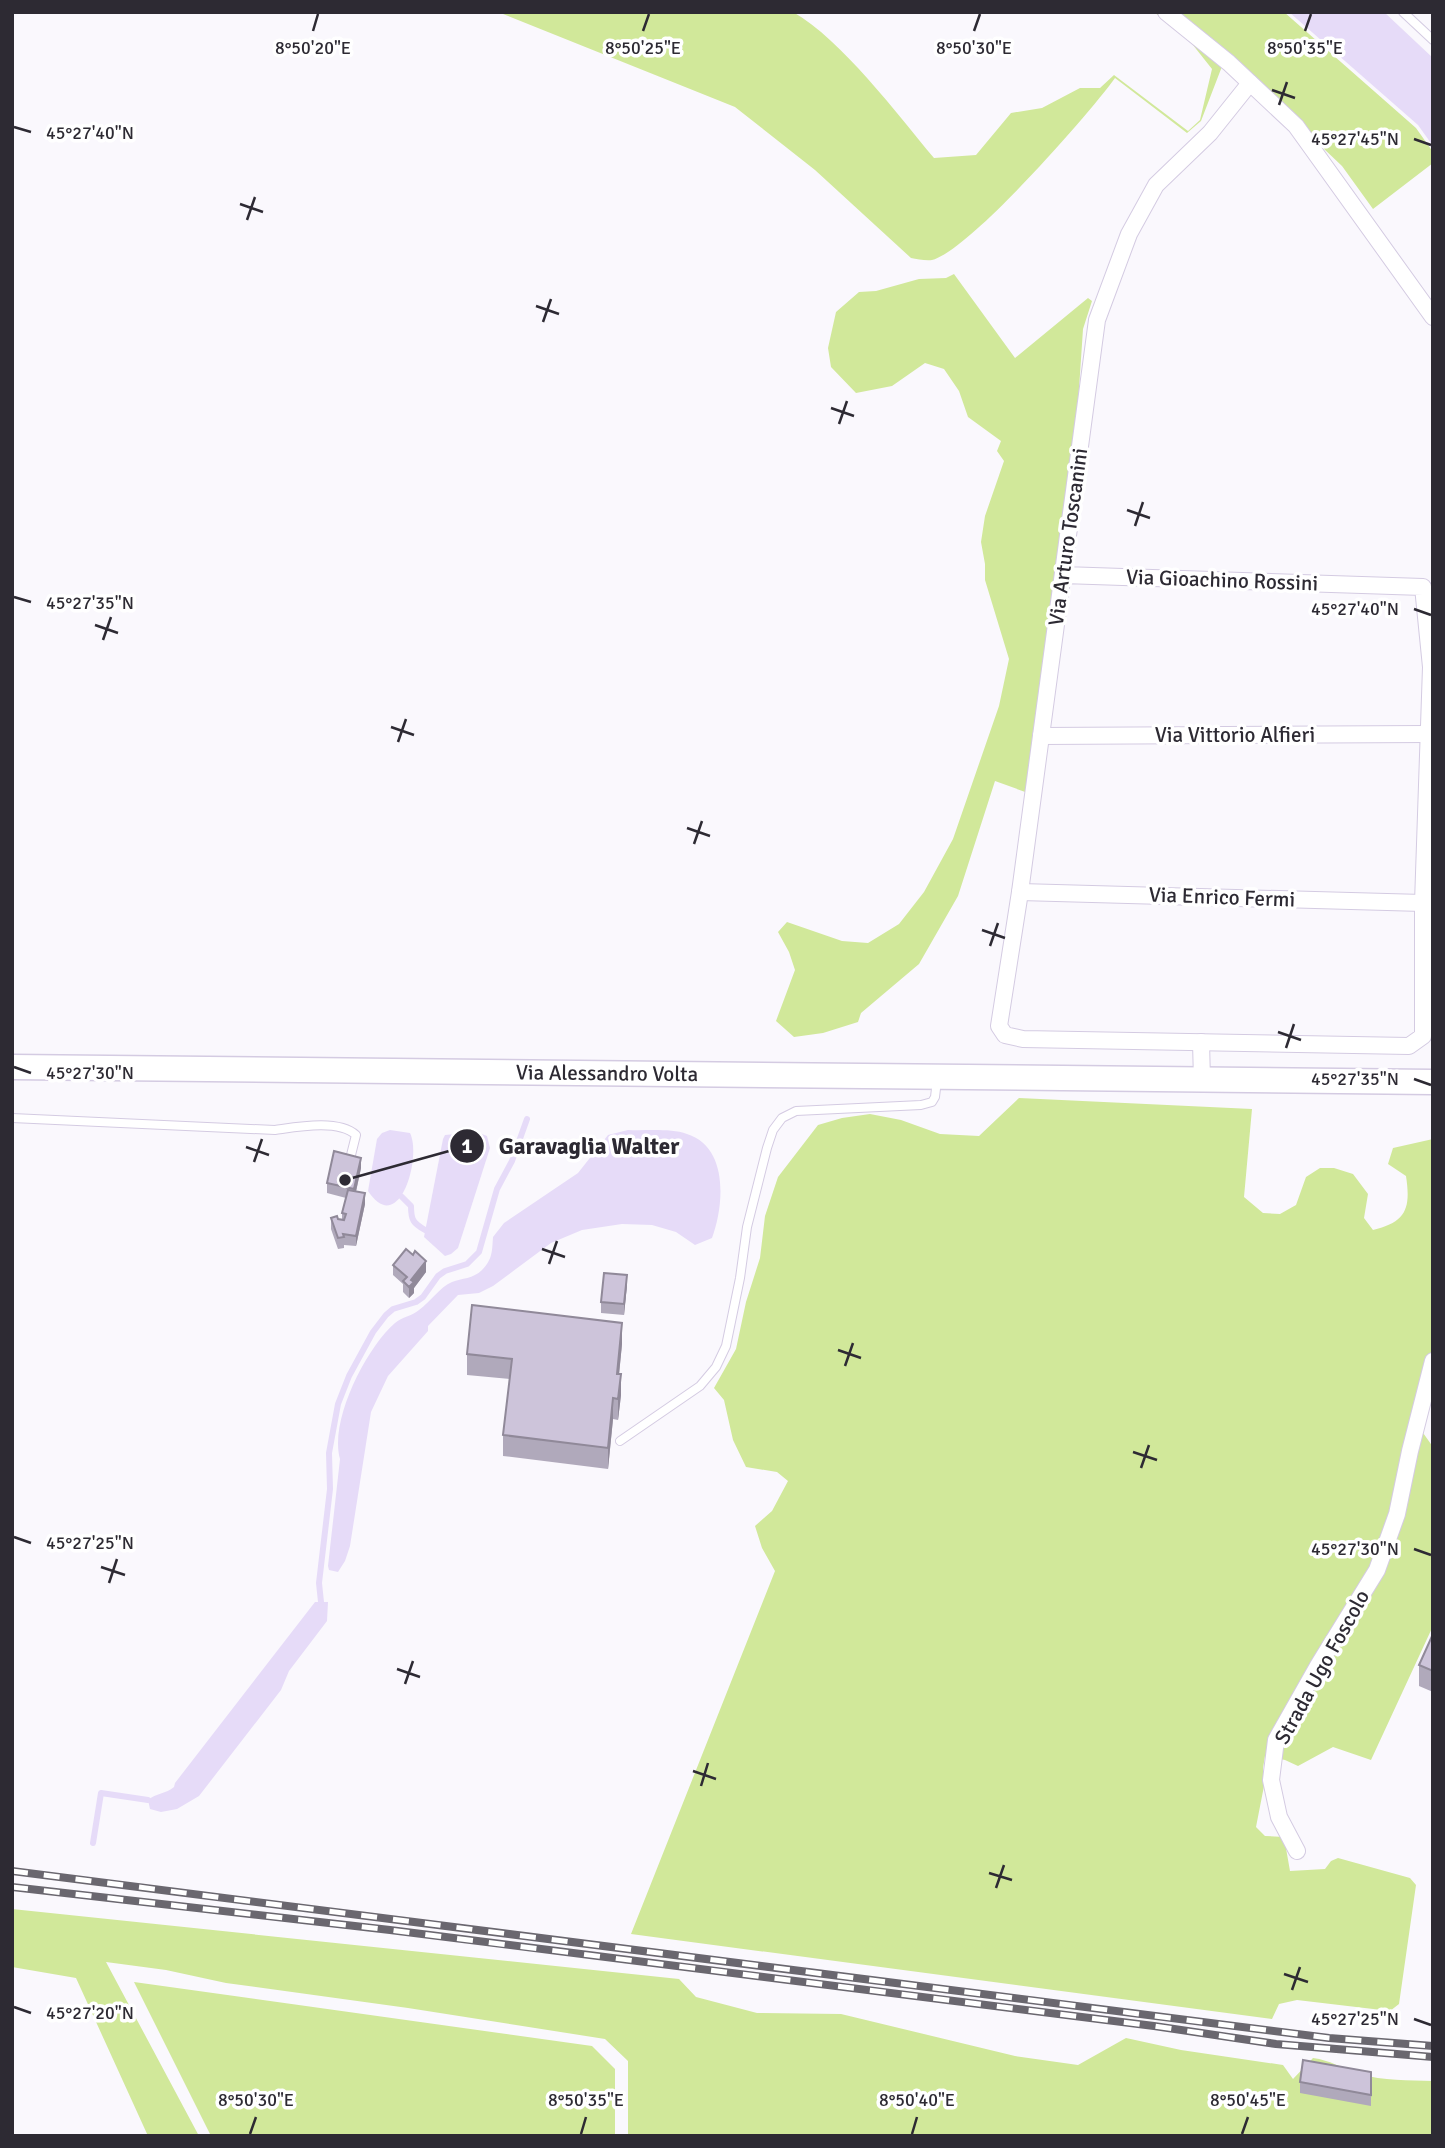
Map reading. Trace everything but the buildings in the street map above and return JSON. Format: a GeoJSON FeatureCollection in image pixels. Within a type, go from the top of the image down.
{"type":"FeatureCollection","features":[{"type":"Feature","properties":{"kind":"main road","name":"Via Alessandro Volta"},"geometry":{"type":"LineString","coordinates":[[12,1067],[937,1079],[1433,1082]]}},
{"type":"Feature","properties":{"kind":"street"},"geometry":{"type":"LineString","coordinates":[[1166,12],[1204,42],[1296,126],[1433,317]]}},
{"type":"Feature","properties":{"kind":"street","name":"Via Arturo Toscanini"},"geometry":{"type":"LineString","coordinates":[[1201,1042],[1023,1039],[1005,1035],[999,1026],[1020,892],[1097,320],[1129,234],[1156,185],[1210,133],[1250,83]]}},
{"type":"Feature","properties":{"kind":"street","name":"Via Gioachino Rossini"},"geometry":{"type":"LineString","coordinates":[[1063,575],[1423,587],[1431,667],[1428,734]]}},
{"type":"Feature","properties":{"kind":"street"},"geometry":{"type":"LineString","coordinates":[[1202,1080],[1201,1042],[1409,1046],[1423,1036],[1428,929],[1423,903],[1428,734]]}},
{"type":"Feature","properties":{"kind":"street","name":"Via Vittorio Alfieri"},"geometry":{"type":"LineString","coordinates":[[1041,736],[1428,734]]}},
{"type":"Feature","properties":{"kind":"street","name":"Via Enrico Fermi"},"geometry":{"type":"LineString","coordinates":[[1020,892],[1423,903]]}},
{"type":"Feature","properties":{"kind":"street"},"geometry":{"type":"LineString","coordinates":[[1389,1082],[1433,1090]]}},
{"type":"Feature","properties":{"kind":"street","name":"Strada Ugo Foscolo"},"geometry":{"type":"LineString","coordinates":[[1297,1851],[1279,1817],[1271,1780],[1276,1740],[1377,1570],[1398,1514],[1410,1451],[1433,1361]]}},
{"type":"Feature","properties":{"kind":"lane"},"geometry":{"type":"LineString","coordinates":[[1403,12],[1433,40]]}},
{"type":"Feature","properties":{"kind":"lane"},"geometry":{"type":"LineString","coordinates":[[620,1441],[700,1386],[716,1367],[726,1346],[747,1227],[770,1139],[782,1118],[796,1111],[921,1105],[932,1102],[937,1079]]}},
{"type":"Feature","properties":{"kind":"lane"},"geometry":{"type":"LineString","coordinates":[[12,1118],[275,1130],[307,1126],[347,1128],[356,1135],[350,1159]]}},
{"type":"Feature","properties":{"kind":"green space"},"geometry":{"type":"Polygon","coordinates":[[[498,12],[793,12],[831,40],[934,158],[976,155],[1011,113],[1042,108],[1080,88],[1100,88],[1114,75],[1188,131],[1200,120],[1212,69],[1189,40],[1154,12],[1284,12],[1416,128],[1433,152],[1433,163],[1373,209],[1342,166],[1226,56],[1201,121],[1187,133],[1115,78],[1056,149],[973,233],[932,260],[911,258],[815,170],[735,107],[498,12]]]}},
{"type":"Feature","properties":{"kind":"green space"},"geometry":{"type":"Polygon","coordinates":[[[954,274],[1015,358],[1088,298],[1092,301],[1083,329],[1075,449],[1028,793],[995,781],[958,896],[919,964],[861,1013],[858,1022],[823,1033],[794,1037],[776,1021],[795,970],[778,932],[787,922],[842,941],[868,943],[899,924],[924,892],[953,839],[999,706],[1009,659],[985,580],[981,542],[985,516],[1004,461],[997,451],[1001,441],[968,417],[959,391],[944,369],[925,363],[892,386],[856,393],[831,367],[828,348],[836,312],[859,292],[876,291],[919,279],[946,278],[954,274]]]}},
{"type":"Feature","properties":{"kind":"green space"},"geometry":{"type":"Polygon","coordinates":[[[1019,1098],[1252,1109],[1244,1197],[1263,1213],[1280,1214],[1296,1205],[1306,1177],[1320,1168],[1334,1168],[1353,1174],[1368,1194],[1364,1218],[1373,1230],[1399,1218],[1404,1212],[1408,1197],[1406,1176],[1388,1164],[1393,1148],[1433,1139],[1433,1349],[1425,1375],[1421,1430],[1433,1447],[1433,1626],[1371,1760],[1333,1747],[1298,1766],[1265,1756],[1264,1786],[1256,1827],[1265,1836],[1284,1837],[1290,1871],[1325,1869],[1331,1861],[1338,1858],[1410,1878],[1416,1885],[1399,2004],[1390,2011],[1297,2000],[1279,2004],[1272,2019],[631,1934],[775,1571],[762,1548],[755,1526],[772,1511],[788,1481],[777,1472],[746,1467],[733,1440],[724,1400],[714,1388],[736,1349],[746,1302],[760,1258],[765,1216],[778,1177],[818,1125],[870,1114],[901,1120],[940,1134],[979,1136],[1019,1098]]]}},
{"type":"Feature","properties":{"kind":"green space"},"geometry":{"type":"Polygon","coordinates":[[[12,1909],[679,1979],[696,1997],[757,2013],[841,2014],[1015,2056],[1078,2065],[1126,2038],[1181,2050],[1283,2065],[1293,2079],[1313,2058],[1369,2076],[1433,2081],[1433,2136],[628,2136],[628,2061],[605,2039],[226,1983],[166,1970],[106,1962],[199,2136],[148,2136],[76,1978],[12,1967],[12,1909]]]}},
{"type":"Feature","properties":{"kind":"green space"},"geometry":{"type":"Polygon","coordinates":[[[134,1982],[592,2046],[615,2069],[615,2136],[211,2136],[134,1982]]]}},
{"type":"Feature","properties":{"kind":"shaded area"},"geometry":{"type":"Polygon","coordinates":[[[1289,12],[1384,12],[1433,58],[1433,146],[1418,125],[1289,12]]]}},
{"type":"Feature","properties":{"kind":"shaded area"},"geometry":{"type":"Polygon","coordinates":[[[390,1130],[410,1133],[413,1159],[405,1189],[398,1200],[389,1205],[379,1203],[368,1191],[377,1139],[390,1130]]]}},
{"type":"Feature","properties":{"kind":"shaded area"},"geometry":{"type":"Polygon","coordinates":[[[628,1130],[680,1132],[701,1141],[710,1151],[717,1164],[720,1179],[719,1210],[712,1238],[695,1245],[676,1232],[652,1225],[622,1224],[582,1230],[551,1243],[493,1286],[479,1293],[458,1295],[428,1326],[428,1331],[388,1376],[371,1412],[350,1546],[338,1572],[329,1570],[340,1459],[340,1425],[352,1386],[373,1349],[395,1323],[423,1307],[443,1287],[482,1270],[490,1258],[493,1237],[504,1223],[578,1173],[608,1135],[628,1130]]]}},
{"type":"Feature","properties":{"kind":"shaded area"},"geometry":{"type":"Polygon","coordinates":[[[477,1132],[487,1136],[490,1148],[458,1248],[445,1256],[424,1237],[443,1139],[445,1135],[477,1132]]]}},
{"type":"Feature","properties":{"kind":"shaded area"},"geometry":{"type":"Polygon","coordinates":[[[315,1602],[328,1602],[327,1621],[289,1671],[281,1690],[199,1796],[177,1809],[161,1812],[150,1809],[148,1800],[174,1787],[315,1602]]]}},
{"type":"Feature","properties":{"kind":"waterway"},"geometry":{"type":"LineString","coordinates":[[321,1602],[319,1583],[330,1489],[329,1453],[338,1404],[349,1376],[373,1332],[386,1315],[393,1309],[416,1302],[423,1297],[438,1276],[467,1264],[479,1252],[497,1189],[512,1161],[527,1119]]}},
{"type":"Feature","properties":{"kind":"waterway"},"geometry":{"type":"LineString","coordinates":[[402,1197],[411,1206],[414,1221],[425,1230]]}},
{"type":"Feature","properties":{"kind":"waterway"},"geometry":{"type":"LineString","coordinates":[[93,1843],[101,1793],[148,1800]]}},
{"type":"Feature","properties":{"kind":"railway"},"geometry":{"type":"LineString","coordinates":[[12,1871],[1329,2038],[1433,2046]]}},
{"type":"Feature","properties":{"kind":"railway"},"geometry":{"type":"LineString","coordinates":[[12,1887],[390,1930],[1154,2026],[1276,2044],[1433,2057]]}},
{"type":"Feature","properties":{"kind":"place","name":"Garavaglia Walter"},"geometry":{"type":"Point","coordinates":[345,1180]}}]}
